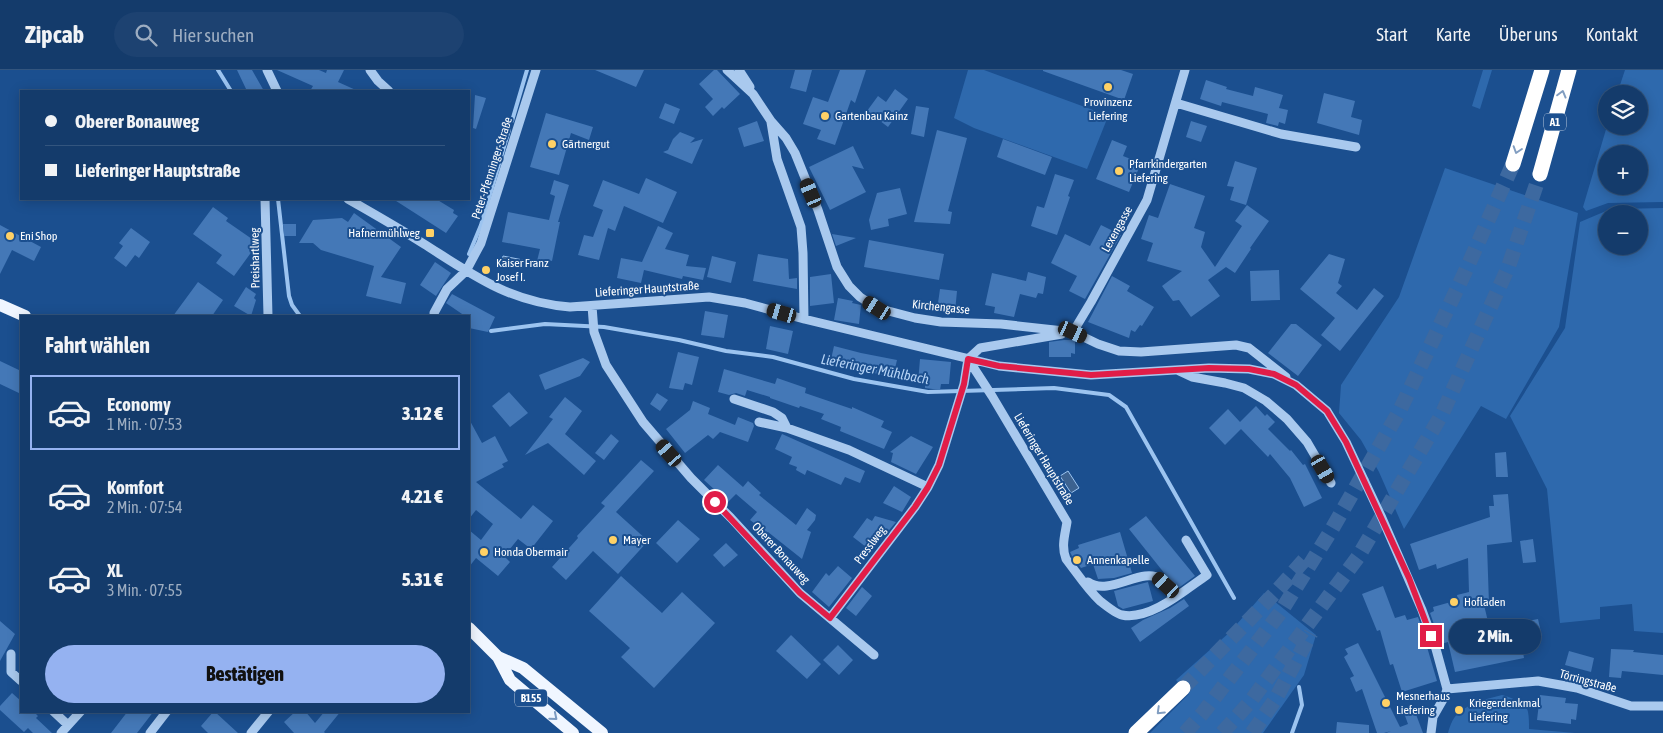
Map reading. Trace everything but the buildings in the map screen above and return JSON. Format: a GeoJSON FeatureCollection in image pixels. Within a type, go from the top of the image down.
{"type":"FeatureCollection","features":[{"type":"Feature","properties":{"kind":"highway","name":"A1"},"geometry":{"type":"LineString","coordinates":[[1513,164],[1542,70]]}},
{"type":"Feature","properties":{"kind":"highway","name":"A1"},"geometry":{"type":"LineString","coordinates":[[1540,174],[1569,70]]}},
{"type":"Feature","properties":{"kind":"highway"},"geometry":{"type":"LineString","coordinates":[[1136,733],[1183,688]]}},
{"type":"Feature","properties":{"kind":"main road"},"geometry":{"type":"LineString","coordinates":[[0,304],[23,315]]}},
{"type":"Feature","properties":{"kind":"main road","name":"B155"},"geometry":{"type":"LineString","coordinates":[[470,629],[498,657],[510,680],[573,733]]}},
{"type":"Feature","properties":{"kind":"main road","name":"B155"},"geometry":{"type":"LineString","coordinates":[[498,657],[524,668],[602,733]]}},
{"type":"Feature","properties":{"kind":"street"},"geometry":{"type":"LineString","coordinates":[[267,70],[277,90]]}},
{"type":"Feature","properties":{"kind":"street"},"geometry":{"type":"LineString","coordinates":[[370,70],[388,90]]}},
{"type":"Feature","properties":{"kind":"street","name":"Peter-Pfenninger-Straße"},"geometry":{"type":"LineString","coordinates":[[466,271],[481,242],[536,70]]}},
{"type":"Feature","properties":{"kind":"street","name":"Kirchengasse"},"geometry":{"type":"LineString","coordinates":[[727,70],[753,94]]}},
{"type":"Feature","properties":{"kind":"street","name":"Kirchengasse"},"geometry":{"type":"LineString","coordinates":[[740,70],[753,94],[795,153],[818,210],[837,267],[849,286],[860,297],[877,308],[915,318],[941,322],[1001,324],[1073,332],[1098,344],[1119,351],[1141,352],[1236,345],[1249,348],[1296,385]]}},
{"type":"Feature","properties":{"kind":"street","name":"Lexengasse"},"geometry":{"type":"LineString","coordinates":[[1073,332],[1147,200],[1186,70]]}},
{"type":"Feature","properties":{"kind":"street"},"geometry":{"type":"LineString","coordinates":[[1176,103],[1280,134],[1356,147]]}},
{"type":"Feature","properties":{"kind":"street","name":"Kirchengasse"},"geometry":{"type":"LineString","coordinates":[[771,121],[777,158],[802,227],[804,320]]}},
{"type":"Feature","properties":{"kind":"street","name":"Preishartlweg"},"geometry":{"type":"LineString","coordinates":[[265,200],[268,315]]}},
{"type":"Feature","properties":{"kind":"street","name":"Lieferinger Hauptstraße"},"geometry":{"type":"LineString","coordinates":[[350,200],[491,286],[549,305],[570,307],[592,306],[709,297],[745,303],[804,320],[999,366],[1091,375],[1209,368],[1249,369],[1274,374],[1296,385],[1327,411],[1346,442],[1409,578],[1436,648],[1447,689]]}},
{"type":"Feature","properties":{"kind":"street"},"geometry":{"type":"LineString","coordinates":[[434,313],[447,289],[466,271]]}},
{"type":"Feature","properties":{"kind":"street","name":"Oberer Bonauweg"},"geometry":{"type":"LineString","coordinates":[[592,306],[594,332],[609,372],[643,422],[691,478],[731,518],[800,593],[874,655]]}},
{"type":"Feature","properties":{"kind":"street"},"geometry":{"type":"LineString","coordinates":[[968,359],[980,348],[1073,332]]}},
{"type":"Feature","properties":{"kind":"street","name":"Lieferinger Hauptstraße"},"geometry":{"type":"LineString","coordinates":[[968,359],[1067,522],[1063,551],[1066,559],[1100,601],[1121,615],[1139,615],[1156,609],[1207,575],[1186,540]]}},
{"type":"Feature","properties":{"kind":"street","name":"Presslweg"},"geometry":{"type":"LineString","coordinates":[[830,618],[915,507],[928,487],[939,465],[960,398],[968,359]]}},
{"type":"Feature","properties":{"kind":"street","name":"Lieferinger Hauptstraße"},"geometry":{"type":"LineString","coordinates":[[1177,370],[1192,377],[1244,388],[1266,401],[1287,419],[1307,442],[1331,483]]}},
{"type":"Feature","properties":{"kind":"street"},"geometry":{"type":"LineString","coordinates":[[734,399],[773,412],[782,418],[787,428]]}},
{"type":"Feature","properties":{"kind":"street"},"geometry":{"type":"LineString","coordinates":[[759,422],[787,428],[849,450],[928,487]]}},
{"type":"Feature","properties":{"kind":"street","name":"Lieferinger Hauptstraße"},"geometry":{"type":"LineString","coordinates":[[1080,576],[1094,586],[1105,587],[1148,576],[1158,577],[1166,585],[1174,598]]}},
{"type":"Feature","properties":{"kind":"street"},"geometry":{"type":"LineString","coordinates":[[11,654],[11,672],[20,680]]}},
{"type":"Feature","properties":{"kind":"street","name":"Törringstraße"},"geometry":{"type":"LineString","coordinates":[[1447,689],[1538,681],[1577,688],[1631,706],[1663,706]]}},
{"type":"Feature","properties":{"kind":"street"},"geometry":{"type":"LineString","coordinates":[[1431,733],[1433,717],[1447,689]]}},
{"type":"Feature","properties":{"kind":"street"},"geometry":{"type":"LineString","coordinates":[[55,713],[68,725]]}},
{"type":"Feature","properties":{"kind":"street"},"geometry":{"type":"LineString","coordinates":[[61,733],[79,713]]}},
{"type":"Feature","properties":{"kind":"street"},"geometry":{"type":"LineString","coordinates":[[150,733],[165,713]]}},
{"type":"Feature","properties":{"kind":"street"},"geometry":{"type":"LineString","coordinates":[[251,733],[267,713]]}},
{"type":"Feature","properties":{"kind":"shaded area"},"geometry":{"type":"Polygon","coordinates":[[[968,70],[984,70],[1104,114],[1107,119],[1087,169],[974,128],[954,118],[968,70]]]}},
{"type":"Feature","properties":{"kind":"shaded area"},"geometry":{"type":"Polygon","coordinates":[[[1483,70],[1492,70],[1480,109],[1472,106],[1483,70]]]}},
{"type":"Feature","properties":{"kind":"shaded area"},"geometry":{"type":"Polygon","coordinates":[[[1625,70],[1663,70],[1663,202],[1608,203],[1598,205],[1586,211],[1583,207],[1598,156],[1598,195],[1648,195],[1648,145],[1601,145],[1604,135],[1648,135],[1648,85],[1620,85],[1625,70]]]}},
{"type":"Feature","properties":{"kind":"shaded area"},"geometry":{"type":"Polygon","coordinates":[[[1445,168],[1578,213],[1559,327],[1506,419],[1481,406],[1404,529],[1379,472],[1361,440],[1339,413],[1341,385],[1399,297],[1445,168]]]}},
{"type":"Feature","properties":{"kind":"shaded area"},"geometry":{"type":"Polygon","coordinates":[[[1648,208],[1663,208],[1663,633],[1634,631],[1632,604],[1600,607],[1600,619],[1560,623],[1547,489],[1510,416],[1565,328],[1580,222],[1598,214],[1598,255],[1648,255],[1648,208]]]}},
{"type":"Feature","properties":{"kind":"shaded area"},"geometry":{"type":"Polygon","coordinates":[[[503,256],[523,260],[522,268],[501,264],[503,256]]]}},
{"type":"Feature","properties":{"kind":"shaded area"},"geometry":{"type":"Polygon","coordinates":[[[1068,471],[1079,488],[1071,493],[1060,476],[1068,471]]]}},
{"type":"Feature","properties":{"kind":"shaded area"},"geometry":{"type":"Polygon","coordinates":[[[1264,593],[1316,635],[1304,675],[1263,733],[1150,733],[1189,694],[1176,680],[1230,632],[1264,593]]]}},
{"type":"Feature","properties":{"kind":"shaded area"},"geometry":{"type":"Polygon","coordinates":[[[1502,695],[1525,706],[1528,712],[1529,729],[1575,733],[1448,733],[1454,718],[1463,710],[1473,704],[1474,706],[1480,703],[1479,701],[1502,695]]]}},
{"type":"Feature","properties":{"kind":"waterway","name":"Lieferinger Mühlbach"},"geometry":{"type":"LineString","coordinates":[[218,70],[230,90]]}},
{"type":"Feature","properties":{"kind":"waterway"},"geometry":{"type":"LineString","coordinates":[[512,121],[527,70]]}},
{"type":"Feature","properties":{"kind":"waterway"},"geometry":{"type":"LineString","coordinates":[[469,254],[481,225],[509,130]]}},
{"type":"Feature","properties":{"kind":"waterway","name":"Lieferinger Mühlbach"},"geometry":{"type":"LineString","coordinates":[[278,200],[289,296],[292,305],[299,315]]}},
{"type":"Feature","properties":{"kind":"waterway","name":"Lieferinger Mühlbach"},"geometry":{"type":"LineString","coordinates":[[491,331],[545,324],[604,327],[679,340],[726,351],[773,357],[854,379],[928,392],[1054,388],[1109,395],[1126,407],[1234,598]]}},
{"type":"Feature","properties":{"kind":"waterway","name":"Lieferinger Mühlbach"},"geometry":{"type":"LineString","coordinates":[[1292,733],[1302,705],[1299,687]]}},
{"type":"Feature","properties":{"kind":"tunnel"},"geometry":{"type":"LineString","coordinates":[[1185,733],[1202,714],[1280,613],[1332,529],[1400,410],[1466,270],[1513,164]]}},
{"type":"Feature","properties":{"kind":"tunnel"},"geometry":{"type":"LineString","coordinates":[[1222,733],[1250,702],[1358,557],[1442,414],[1508,268],[1540,174]]}},
{"type":"Feature","properties":{"kind":"tunnel"},"geometry":{"type":"LineString","coordinates":[[1183,688],[1275,593],[1306,558]]}},
{"type":"Feature","properties":{"kind":"tunnel"},"geometry":{"type":"LineString","coordinates":[[1252,733],[1275,700],[1311,633]]}},
{"type":"Feature","properties":{"kind":"place","name":"Provinzenz Liefering"},"geometry":{"type":"Point","coordinates":[1108,87]}},
{"type":"Feature","properties":{"kind":"place","name":"Gartenbau Kainz"},"geometry":{"type":"Point","coordinates":[825,116]}},
{"type":"Feature","properties":{"kind":"place","name":"Gärtnergut"},"geometry":{"type":"Point","coordinates":[552,144]}},
{"type":"Feature","properties":{"kind":"place","name":"Pfarrkindergarten Liefering"},"geometry":{"type":"Point","coordinates":[1119,171]}},
{"type":"Feature","properties":{"kind":"place","name":"Hafnermühlweg"},"geometry":{"type":"Point","coordinates":[430,233]}},
{"type":"Feature","properties":{"kind":"place","name":"Eni Shop"},"geometry":{"type":"Point","coordinates":[10,236]}},
{"type":"Feature","properties":{"kind":"place","name":"Kaiser Franz Josef I."},"geometry":{"type":"Point","coordinates":[486,270]}},
{"type":"Feature","properties":{"kind":"place","name":"Mayer"},"geometry":{"type":"Point","coordinates":[613,540]}},
{"type":"Feature","properties":{"kind":"place","name":"Honda Obermair"},"geometry":{"type":"Point","coordinates":[484,552]}},
{"type":"Feature","properties":{"kind":"place","name":"Annenkapelle"},"geometry":{"type":"Point","coordinates":[1077,560]}},
{"type":"Feature","properties":{"kind":"place","name":"Hofladen"},"geometry":{"type":"Point","coordinates":[1454,602]}},
{"type":"Feature","properties":{"kind":"place","name":"Mesnerhaus Liefering"},"geometry":{"type":"Point","coordinates":[1386,703]}},
{"type":"Feature","properties":{"kind":"place","name":"Kriegerdenkmal Liefering"},"geometry":{"type":"Point","coordinates":[1459,710]}},
{"type":"Feature","properties":{"kind":"route"},"geometry":{"type":"LineString","coordinates":[[715,502],[800,593],[830,618],[915,507],[928,487],[939,465],[964,384],[968,359],[999,366],[1091,375],[1209,368],[1249,369],[1274,374],[1296,385],[1327,411],[1346,442],[1382,518],[1409,578],[1431,636]]}}]}
